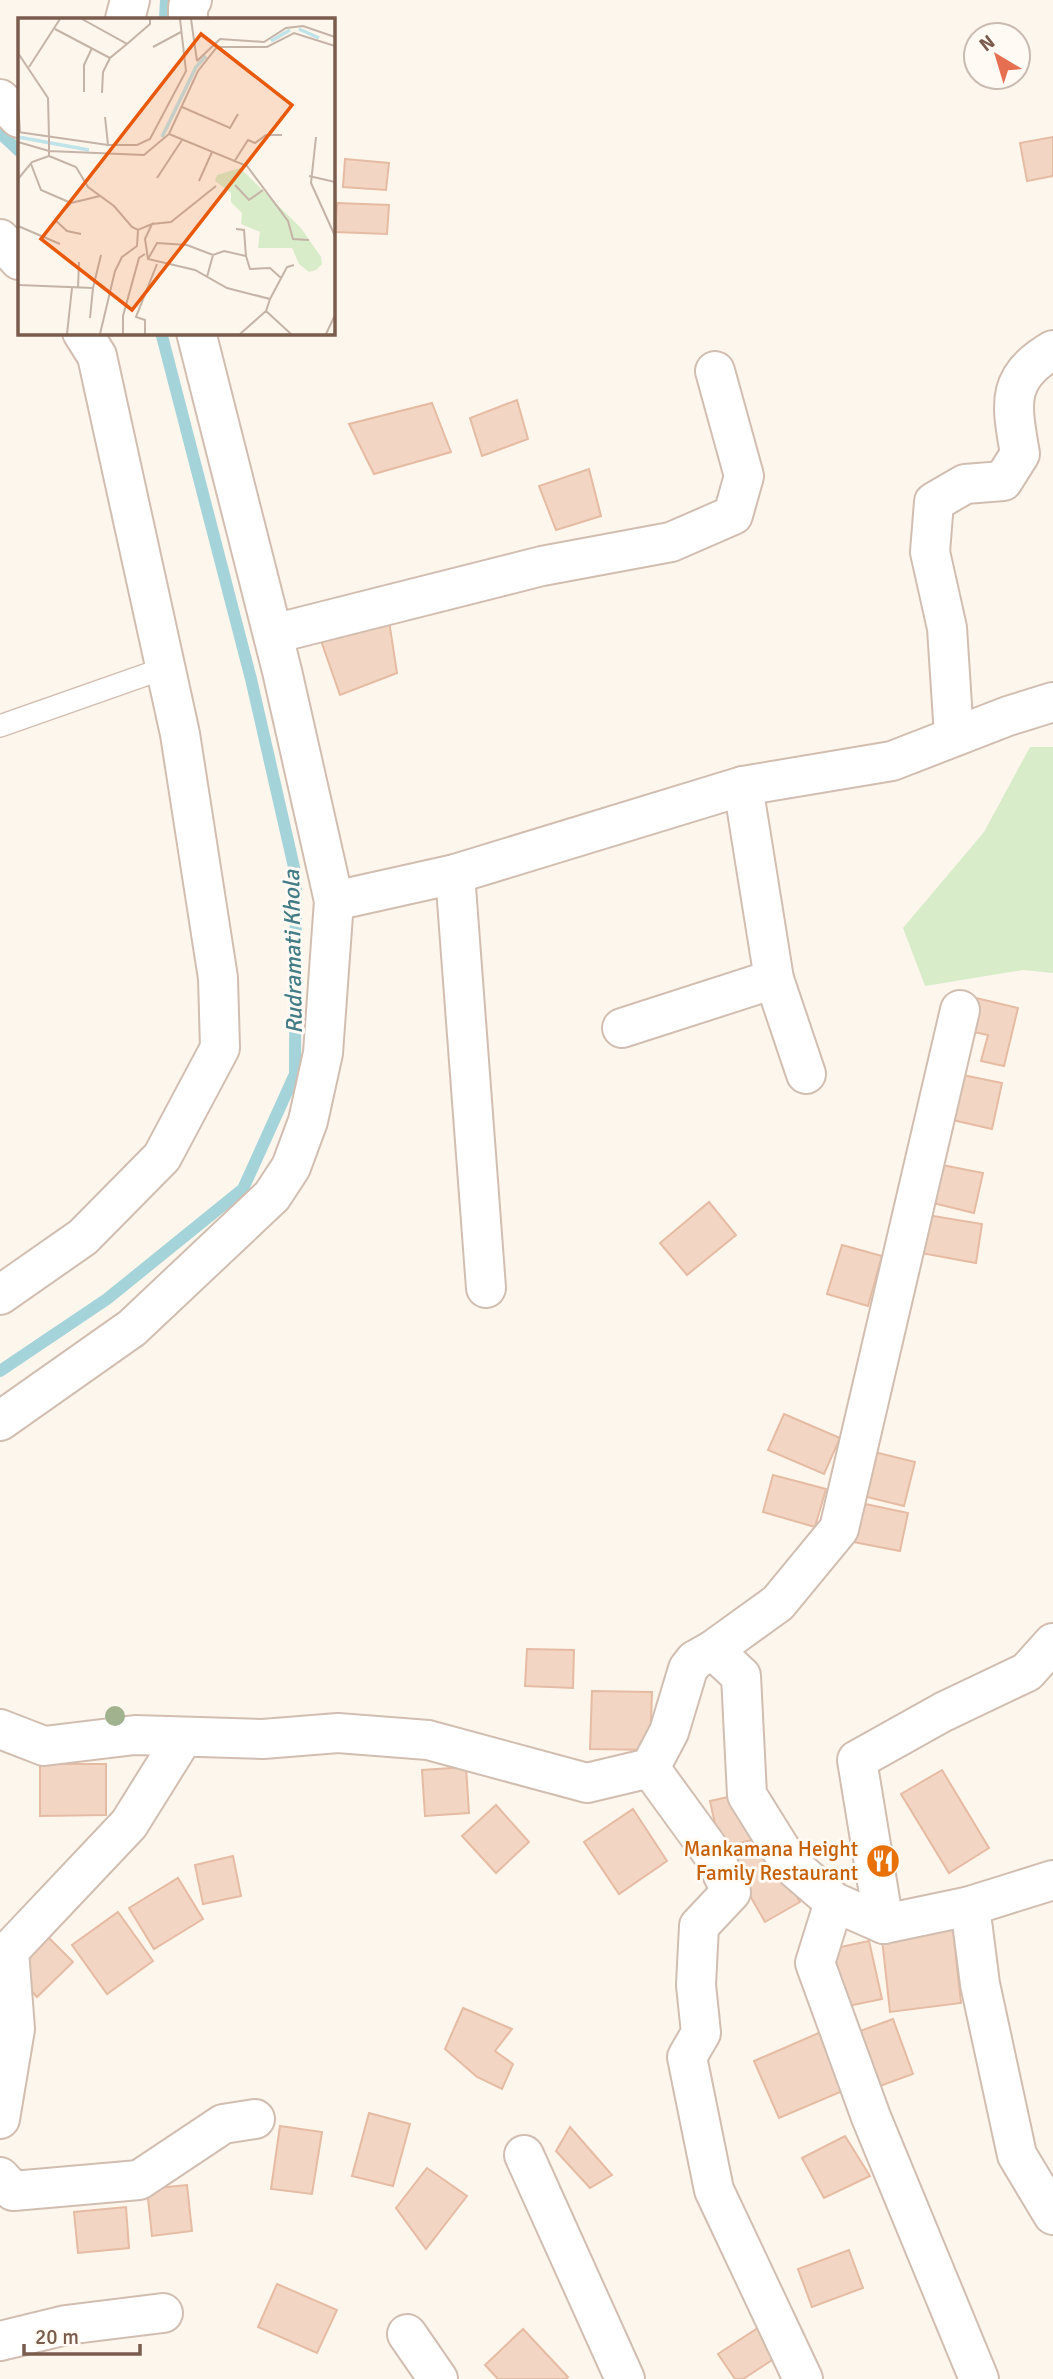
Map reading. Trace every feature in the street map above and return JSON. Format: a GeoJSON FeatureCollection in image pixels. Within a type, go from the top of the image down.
{"type":"FeatureCollection","features":[{"type":"Feature","properties":{"kind":"street"},"geometry":{"type":"LineString","coordinates":[[125,18],[131,0]]}},
{"type":"Feature","properties":{"kind":"street"},"geometry":{"type":"LineString","coordinates":[[188,18],[188,7],[192,0]]}},
{"type":"Feature","properties":{"kind":"street"},"geometry":{"type":"LineString","coordinates":[[0,100],[18,116]]}},
{"type":"Feature","properties":{"kind":"street"},"geometry":{"type":"LineString","coordinates":[[0,239],[18,259]]}},
{"type":"Feature","properties":{"kind":"street"},"geometry":{"type":"LineString","coordinates":[[0,1295],[83,1237],[162,1157],[219,1048],[218,978],[180,734],[97,356],[83,334]]}},
{"type":"Feature","properties":{"kind":"street"},"geometry":{"type":"LineString","coordinates":[[0,1420],[132,1328],[272,1196],[292,1167],[308,1121],[323,1053],[334,901],[272,634],[197,334]]}},
{"type":"Feature","properties":{"kind":"street"},"geometry":{"type":"LineString","coordinates":[[954,736],[947,628],[930,552],[934,502],[965,484],[1003,481],[1020,454],[1011,402],[1030,363],[1053,350]]}},
{"type":"Feature","properties":{"kind":"street"},"geometry":{"type":"LineString","coordinates":[[272,634],[542,566],[671,542],[733,515],[744,476],[715,371]]}},
{"type":"Feature","properties":{"kind":"street"},"geometry":{"type":"LineString","coordinates":[[334,901],[455,874],[743,786],[892,761],[954,736],[1053,702]]}},
{"type":"Feature","properties":{"kind":"street"},"geometry":{"type":"LineString","coordinates":[[743,786],[774,979],[806,1074]]}},
{"type":"Feature","properties":{"kind":"street"},"geometry":{"type":"LineString","coordinates":[[455,874],[486,1288]]}},
{"type":"Feature","properties":{"kind":"street"},"geometry":{"type":"LineString","coordinates":[[622,1028],[774,979]]}},
{"type":"Feature","properties":{"kind":"street"},"geometry":{"type":"LineString","coordinates":[[0,1729],[44,1746],[135,1735],[182,1739],[263,1739],[338,1733],[428,1740],[587,1783],[650,1768],[669,1732],[688,1669],[695,1660],[778,1603],[839,1530],[960,1010]]}},
{"type":"Feature","properties":{"kind":"street"},"geometry":{"type":"LineString","coordinates":[[884,1924],[857,1760],[943,1712],[1027,1672],[1053,1643]]}},
{"type":"Feature","properties":{"kind":"street"},"geometry":{"type":"LineString","coordinates":[[713,1650],[741,1676],[747,1795],[790,1864],[834,1902],[884,1924],[970,1906],[1053,1880]]}},
{"type":"Feature","properties":{"kind":"street"},"geometry":{"type":"LineString","coordinates":[[0,2119],[15,2029],[5,1953],[129,1824],[182,1739]]}},
{"type":"Feature","properties":{"kind":"street"},"geometry":{"type":"LineString","coordinates":[[650,1768],[714,1856],[731,1892],[699,1926],[696,1985],[701,2033],[687,2057],[714,2190],[803,2379]]}},
{"type":"Feature","properties":{"kind":"street"},"geometry":{"type":"LineString","coordinates":[[834,1902],[814,1963],[871,2117],[979,2379]]}},
{"type":"Feature","properties":{"kind":"street"},"geometry":{"type":"LineString","coordinates":[[970,1906],[981,1984],[1017,2155],[1053,2215]]}},
{"type":"Feature","properties":{"kind":"street"},"geometry":{"type":"LineString","coordinates":[[0,2177],[13,2190],[139,2180],[223,2124],[255,2119]]}},
{"type":"Feature","properties":{"kind":"street"},"geometry":{"type":"LineString","coordinates":[[524,2155],[625,2379]]}},
{"type":"Feature","properties":{"kind":"street"},"geometry":{"type":"LineString","coordinates":[[0,2341],[66,2325],[163,2313]]}},
{"type":"Feature","properties":{"kind":"street"},"geometry":{"type":"LineString","coordinates":[[407,2334],[438,2379]]}},
{"type":"Feature","properties":{"kind":"lane"},"geometry":{"type":"LineString","coordinates":[[0,726],[165,668]]}},
{"type":"Feature","properties":{"kind":"green space"},"geometry":{"type":"Polygon","coordinates":[[[1030,747],[1053,747],[1053,973],[1023,970],[925,986],[903,928],[984,832],[1030,747]]]}},
{"type":"Feature","properties":{"kind":"building"},"geometry":{"type":"Polygon","coordinates":[[[1053,137],[1053,176],[1027,181],[1020,143],[1053,137]]]}},
{"type":"Feature","properties":{"kind":"building"},"geometry":{"type":"Polygon","coordinates":[[[345,159],[389,163],[386,190],[343,187],[345,159]]]}},
{"type":"Feature","properties":{"kind":"building"},"geometry":{"type":"Polygon","coordinates":[[[337,203],[389,205],[387,234],[335,232],[337,203]]]}},
{"type":"Feature","properties":{"kind":"building"},"geometry":{"type":"Polygon","coordinates":[[[517,400],[528,439],[482,456],[470,418],[517,400]]]}},
{"type":"Feature","properties":{"kind":"building"},"geometry":{"type":"Polygon","coordinates":[[[432,403],[451,452],[374,474],[349,424],[432,403]]]}},
{"type":"Feature","properties":{"kind":"building"},"geometry":{"type":"Polygon","coordinates":[[[589,469],[601,516],[556,530],[539,486],[589,469]]]}},
{"type":"Feature","properties":{"kind":"building"},"geometry":{"type":"Polygon","coordinates":[[[387,608],[397,673],[340,695],[318,632],[387,608]]]}},
{"type":"Feature","properties":{"kind":"building"},"geometry":{"type":"Polygon","coordinates":[[[976,998],[1018,1008],[1004,1066],[981,1061],[988,1035],[969,1031],[976,998]]]}},
{"type":"Feature","properties":{"kind":"building"},"geometry":{"type":"Polygon","coordinates":[[[958,1074],[1002,1083],[992,1129],[948,1119],[958,1074]]]}},
{"type":"Feature","properties":{"kind":"building"},"geometry":{"type":"Polygon","coordinates":[[[942,1165],[983,1173],[974,1213],[933,1203],[942,1165]]]}},
{"type":"Feature","properties":{"kind":"building"},"geometry":{"type":"Polygon","coordinates":[[[709,1202],[736,1235],[687,1275],[660,1243],[709,1202]]]}},
{"type":"Feature","properties":{"kind":"building"},"geometry":{"type":"Polygon","coordinates":[[[927,1215],[982,1224],[976,1263],[921,1253],[927,1215]]]}},
{"type":"Feature","properties":{"kind":"building"},"geometry":{"type":"Polygon","coordinates":[[[842,1245],[882,1256],[868,1306],[827,1294],[842,1245]]]}},
{"type":"Feature","properties":{"kind":"building"},"geometry":{"type":"Polygon","coordinates":[[[784,1414],[840,1438],[824,1474],[768,1450],[784,1414]]]}},
{"type":"Feature","properties":{"kind":"building"},"geometry":{"type":"Polygon","coordinates":[[[862,1449],[915,1462],[904,1506],[851,1493],[862,1449]]]}},
{"type":"Feature","properties":{"kind":"building"},"geometry":{"type":"Polygon","coordinates":[[[773,1475],[826,1489],[815,1527],[763,1512],[773,1475]]]}},
{"type":"Feature","properties":{"kind":"building"},"geometry":{"type":"Polygon","coordinates":[[[856,1502],[908,1513],[900,1551],[848,1541],[856,1502]]]}},
{"type":"Feature","properties":{"kind":"building"},"geometry":{"type":"Polygon","coordinates":[[[527,1649],[574,1650],[573,1688],[525,1686],[527,1649]]]}},
{"type":"Feature","properties":{"kind":"building"},"geometry":{"type":"Polygon","coordinates":[[[592,1691],[652,1692],[650,1750],[590,1749],[592,1691]]]}},
{"type":"Feature","properties":{"kind":"building"},"geometry":{"type":"Polygon","coordinates":[[[40,1764],[106,1764],[106,1815],[40,1816],[40,1764]]]}},
{"type":"Feature","properties":{"kind":"building"},"geometry":{"type":"Polygon","coordinates":[[[466,1767],[469,1813],[425,1816],[422,1770],[466,1767]]]}},
{"type":"Feature","properties":{"kind":"building"},"geometry":{"type":"Polygon","coordinates":[[[942,1770],[989,1848],[949,1873],[901,1794],[942,1770]]]}},
{"type":"Feature","properties":{"kind":"building"},"geometry":{"type":"Polygon","coordinates":[[[746,1793],[757,1839],[720,1847],[710,1801],[746,1793]]]}},
{"type":"Feature","properties":{"kind":"building"},"geometry":{"type":"Polygon","coordinates":[[[496,1805],[529,1842],[496,1873],[462,1836],[496,1805]]]}},
{"type":"Feature","properties":{"kind":"building"},"geometry":{"type":"Polygon","coordinates":[[[633,1809],[667,1861],[619,1894],[584,1842],[633,1809]]]}},
{"type":"Feature","properties":{"kind":"building"},"geometry":{"type":"Polygon","coordinates":[[[763,1838],[800,1902],[765,1922],[728,1857],[763,1838]]]}},
{"type":"Feature","properties":{"kind":"building"},"geometry":{"type":"Polygon","coordinates":[[[233,1856],[241,1896],[203,1904],[195,1865],[233,1856]]]}},
{"type":"Feature","properties":{"kind":"building"},"geometry":{"type":"Polygon","coordinates":[[[178,1878],[203,1919],[154,1949],[129,1908],[178,1878]]]}},
{"type":"Feature","properties":{"kind":"building"},"geometry":{"type":"Polygon","coordinates":[[[118,1912],[153,1961],[107,1994],[72,1945],[118,1912]]]}},
{"type":"Feature","properties":{"kind":"building"},"geometry":{"type":"Polygon","coordinates":[[[953,1930],[961,2003],[890,2012],[882,1939],[953,1930]]]}},
{"type":"Feature","properties":{"kind":"building"},"geometry":{"type":"Polygon","coordinates":[[[48,1937],[73,1962],[37,1997],[12,1971],[48,1937]]]}},
{"type":"Feature","properties":{"kind":"building"},"geometry":{"type":"Polygon","coordinates":[[[869,1941],[882,1999],[843,2007],[831,1949],[869,1941]]]}},
{"type":"Feature","properties":{"kind":"building"},"geometry":{"type":"Polygon","coordinates":[[[463,2008],[512,2029],[495,2051],[513,2064],[502,2089],[477,2077],[445,2049],[463,2008]]]}},
{"type":"Feature","properties":{"kind":"building"},"geometry":{"type":"Polygon","coordinates":[[[893,2019],[913,2074],[869,2090],[849,2035],[893,2019]]]}},
{"type":"Feature","properties":{"kind":"building"},"geometry":{"type":"Polygon","coordinates":[[[828,2029],[852,2087],[779,2118],[754,2061],[828,2029]]]}},
{"type":"Feature","properties":{"kind":"building"},"geometry":{"type":"Polygon","coordinates":[[[369,2113],[410,2124],[393,2186],[352,2176],[369,2113]]]}},
{"type":"Feature","properties":{"kind":"building"},"geometry":{"type":"Polygon","coordinates":[[[280,2126],[322,2132],[312,2194],[271,2189],[280,2126]]]}},
{"type":"Feature","properties":{"kind":"building"},"geometry":{"type":"Polygon","coordinates":[[[570,2127],[612,2175],[590,2188],[556,2151],[570,2127]]]}},
{"type":"Feature","properties":{"kind":"building"},"geometry":{"type":"Polygon","coordinates":[[[845,2136],[870,2176],[824,2198],[802,2158],[845,2136]]]}},
{"type":"Feature","properties":{"kind":"building"},"geometry":{"type":"Polygon","coordinates":[[[427,2168],[467,2196],[426,2249],[396,2208],[427,2168]]]}},
{"type":"Feature","properties":{"kind":"building"},"geometry":{"type":"Polygon","coordinates":[[[187,2185],[192,2231],[152,2236],[147,2189],[187,2185]]]}},
{"type":"Feature","properties":{"kind":"building"},"geometry":{"type":"Polygon","coordinates":[[[126,2207],[129,2248],[78,2253],[74,2212],[126,2207]]]}},
{"type":"Feature","properties":{"kind":"building"},"geometry":{"type":"Polygon","coordinates":[[[849,2250],[863,2288],[812,2307],[798,2269],[849,2250]]]}},
{"type":"Feature","properties":{"kind":"building"},"geometry":{"type":"Polygon","coordinates":[[[277,2284],[337,2310],[317,2353],[258,2327],[277,2284]]]}},
{"type":"Feature","properties":{"kind":"building"},"geometry":{"type":"Polygon","coordinates":[[[761,2326],[780,2355],[743,2379],[735,2379],[718,2354],[761,2326]]]}},
{"type":"Feature","properties":{"kind":"building"},"geometry":{"type":"Polygon","coordinates":[[[523,2329],[568,2377],[566,2379],[498,2379],[485,2365],[523,2329]]]}},
{"type":"Feature","properties":{"kind":"waterway"},"geometry":{"type":"LineString","coordinates":[[165,18],[166,0]]}},
{"type":"Feature","properties":{"kind":"waterway"},"geometry":{"type":"LineString","coordinates":[[0,133],[18,150]]}},
{"type":"Feature","properties":{"kind":"waterway","name":"Rudramati Khola"},"geometry":{"type":"LineString","coordinates":[[0,1371],[107,1299],[243,1189],[295,1074],[296,876],[251,679],[162,334]]}},
{"type":"Feature","properties":{"kind":"place","name":"Mankamana Height Family Restaurant"},"geometry":{"type":"Point","coordinates":[883,1861]}}]}
